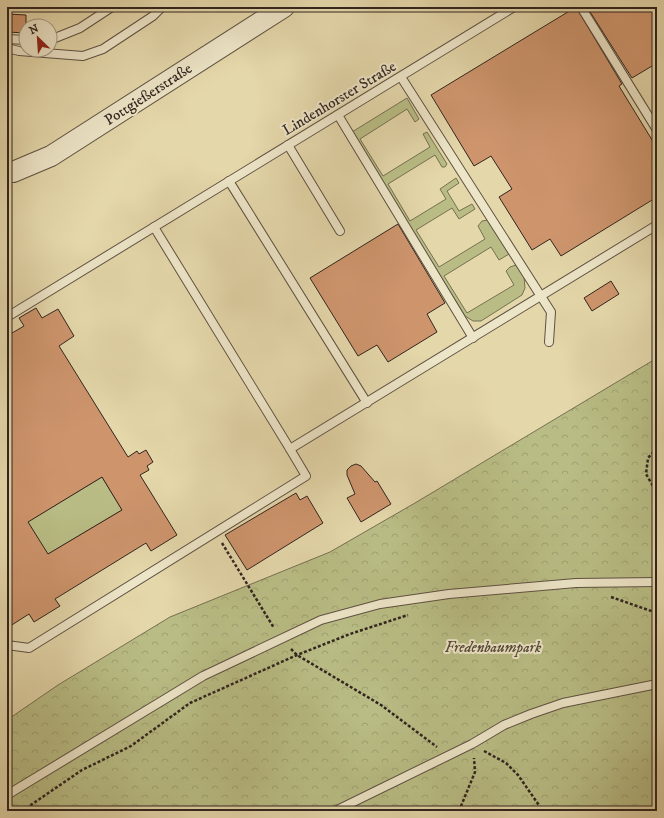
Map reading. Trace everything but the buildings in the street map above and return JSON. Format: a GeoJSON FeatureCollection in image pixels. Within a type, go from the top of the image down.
{"type":"FeatureCollection","features":[{"type":"Feature","properties":{"kind":"street","name":"Pottgießerstraße"},"geometry":{"type":"LineString","coordinates":[[7,172],[13,172],[51,156],[284,7]]}},
{"type":"Feature","properties":{"kind":"lane"},"geometry":{"type":"LineString","coordinates":[[58,37],[80,28],[112,7]]}},
{"type":"Feature","properties":{"kind":"lane"},"geometry":{"type":"LineString","coordinates":[[7,48],[20,51],[83,56],[103,49],[153,16],[162,7]]}},
{"type":"Feature","properties":{"kind":"lane","name":"Lindenhorster Straße"},"geometry":{"type":"LineString","coordinates":[[7,317],[514,7]]}},
{"type":"Feature","properties":{"kind":"lane"},"geometry":{"type":"LineString","coordinates":[[581,7],[657,130]]}},
{"type":"Feature","properties":{"kind":"lane"},"geometry":{"type":"LineString","coordinates":[[7,39],[18,40]]}},
{"type":"Feature","properties":{"kind":"lane"},"geometry":{"type":"LineString","coordinates":[[401,76],[551,312],[549,342]]}},
{"type":"Feature","properties":{"kind":"lane"},"geometry":{"type":"LineString","coordinates":[[338,115],[473,338]]}},
{"type":"Feature","properties":{"kind":"lane"},"geometry":{"type":"LineString","coordinates":[[288,145],[340,231]]}},
{"type":"Feature","properties":{"kind":"lane"},"geometry":{"type":"LineString","coordinates":[[229,181],[367,403]]}},
{"type":"Feature","properties":{"kind":"lane"},"geometry":{"type":"LineString","coordinates":[[290,449],[657,225]]}},
{"type":"Feature","properties":{"kind":"lane"},"geometry":{"type":"LineString","coordinates":[[7,644],[29,648],[306,476],[154,227]]}},
{"type":"Feature","properties":{"kind":"lane"},"geometry":{"type":"LineString","coordinates":[[7,795],[203,676],[321,620],[380,604],[449,594],[576,583],[657,582]]}},
{"type":"Feature","properties":{"kind":"lane"},"geometry":{"type":"LineString","coordinates":[[335,811],[449,756],[504,725],[531,714],[556,705],[657,684]]}},
{"type":"Feature","properties":{"kind":"path"},"geometry":{"type":"LineString","coordinates":[[657,448],[648,458],[646,474],[657,493]]}},
{"type":"Feature","properties":{"kind":"path"},"geometry":{"type":"LineString","coordinates":[[215,533],[281,639],[297,655],[381,705],[449,756]]}},
{"type":"Feature","properties":{"kind":"path"},"geometry":{"type":"LineString","coordinates":[[606,595],[657,614]]}},
{"type":"Feature","properties":{"kind":"path"},"geometry":{"type":"LineString","coordinates":[[22,811],[82,770],[131,746],[190,702],[297,655],[350,634],[413,613]]}},
{"type":"Feature","properties":{"kind":"path"},"geometry":{"type":"LineString","coordinates":[[459,811],[475,772],[472,744]]}},
{"type":"Feature","properties":{"kind":"path"},"geometry":{"type":"LineString","coordinates":[[472,744],[506,763],[518,775],[543,811]]}},
{"type":"Feature","properties":{"kind":"green space"},"geometry":{"type":"Polygon","coordinates":[[[407,98],[419,119],[415,122],[407,109],[360,139],[383,176],[430,147],[423,134],[427,132],[447,164],[445,167],[442,167],[435,155],[388,184],[410,221],[446,199],[440,189],[456,178],[459,183],[447,191],[459,211],[472,204],[475,209],[459,219],[452,208],[416,230],[439,267],[485,239],[478,226],[482,221],[488,220],[509,254],[499,260],[491,247],[444,276],[467,313],[514,285],[506,271],[510,267],[516,265],[524,277],[525,288],[522,295],[481,321],[473,321],[465,316],[352,132],[407,98]]]}},
{"type":"Feature","properties":{"kind":"green space","name":"Fredenbaumpark"},"geometry":{"type":"Polygon","coordinates":[[[657,358],[657,811],[7,811],[7,720],[58,685],[170,617],[330,552],[415,503],[657,358]]]}},
{"type":"Feature","properties":{"kind":"green space"},"geometry":{"type":"Polygon","coordinates":[[[102,477],[122,510],[48,554],[9,533],[102,477]]]}}]}
